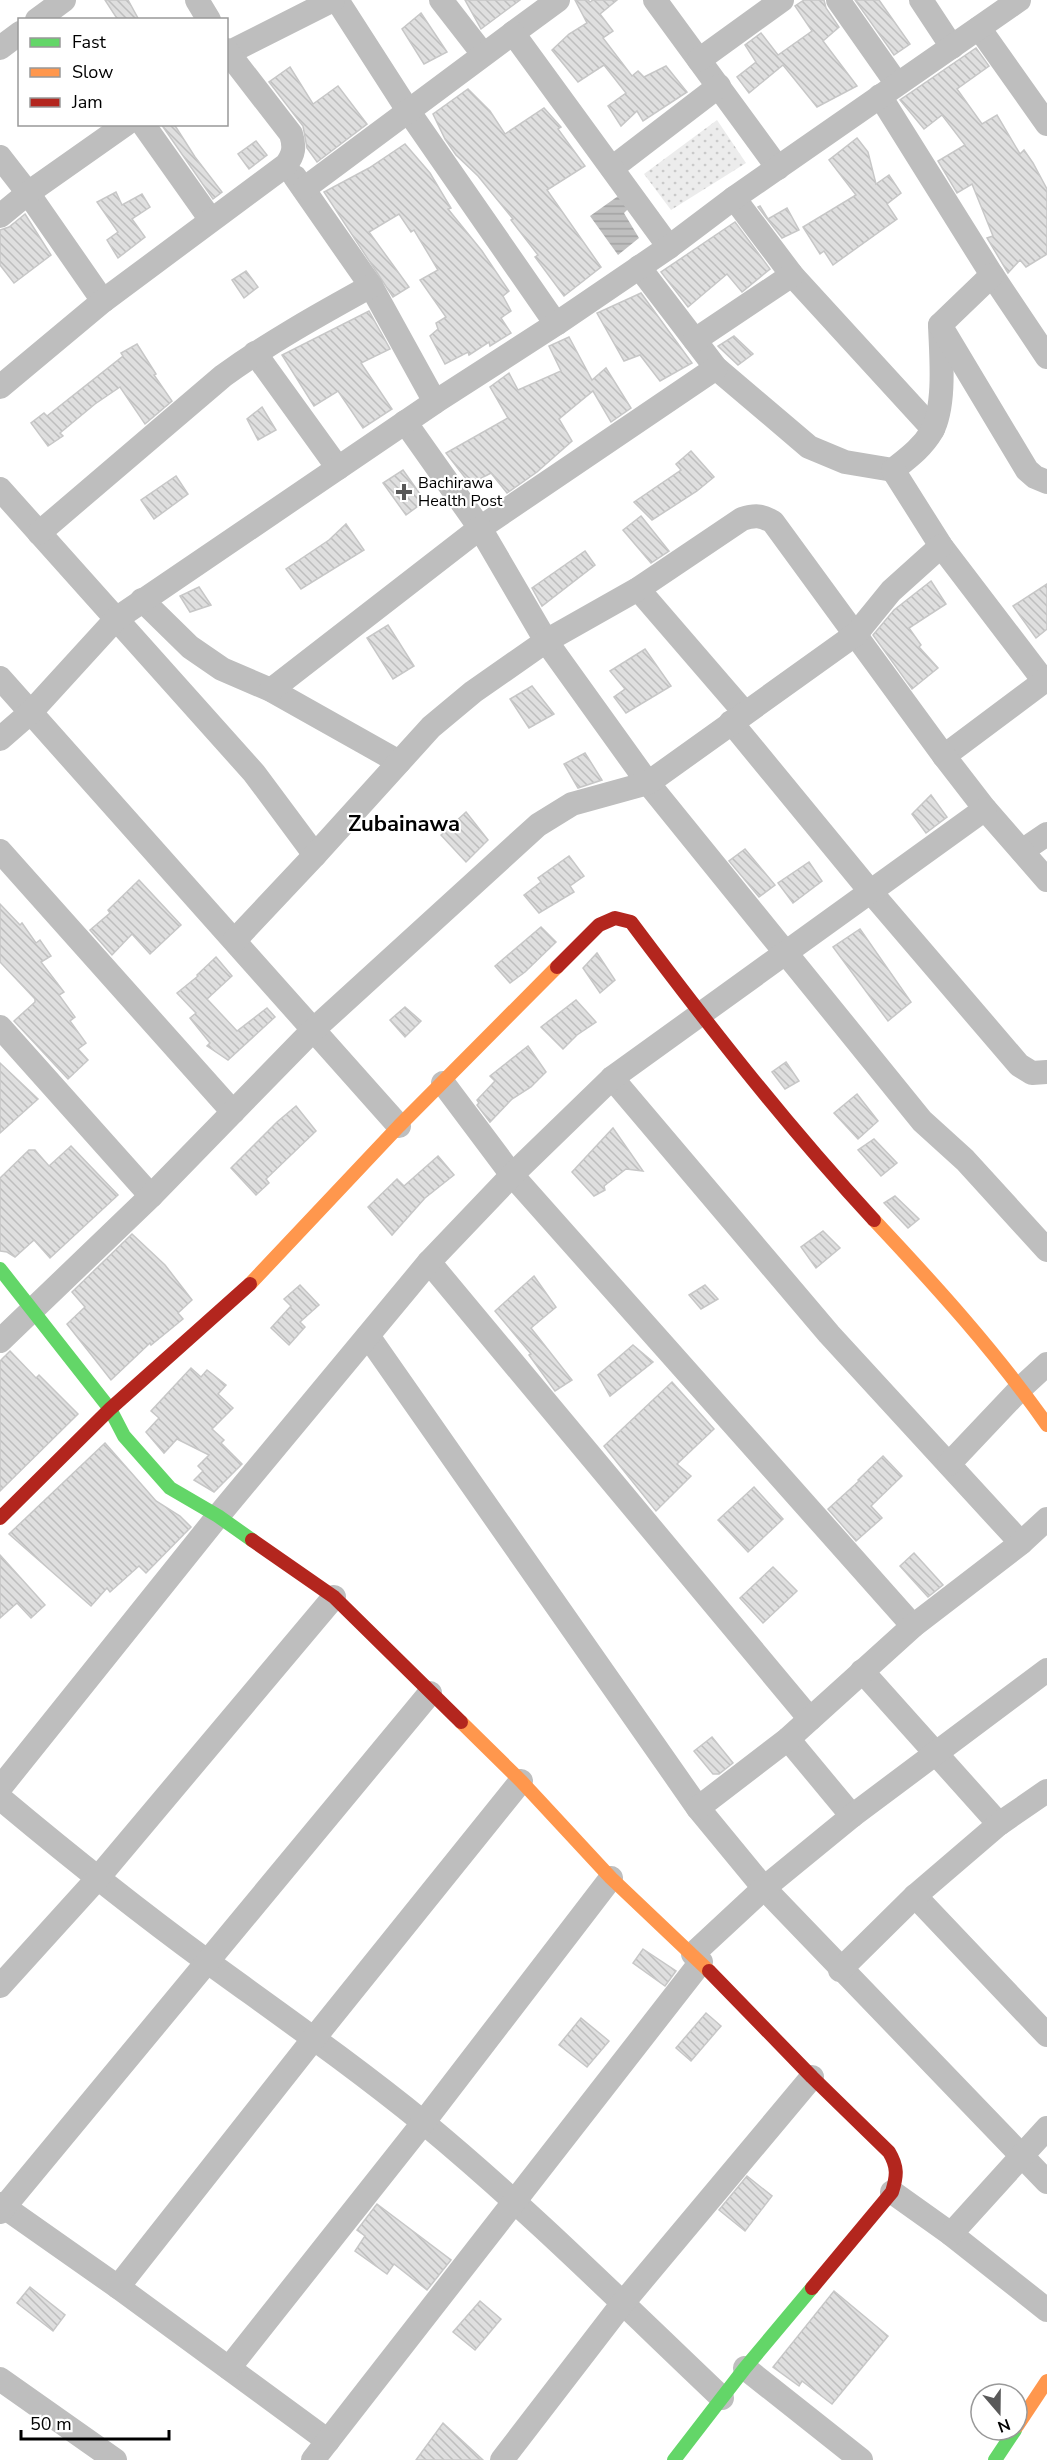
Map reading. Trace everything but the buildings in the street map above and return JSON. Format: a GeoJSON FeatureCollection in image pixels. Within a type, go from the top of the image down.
{"type":"FeatureCollection","features":[{"type":"Feature","properties":{"kind":"street"},"geometry":{"type":"LineString","coordinates":[[40,18],[63,0]]}},
{"type":"Feature","properties":{"kind":"street"},"geometry":{"type":"LineString","coordinates":[[197,0],[208,18]]}},
{"type":"Feature","properties":{"kind":"street"},"geometry":{"type":"LineString","coordinates":[[228,52],[335,0],[409,112],[556,324]]}},
{"type":"Feature","properties":{"kind":"street"},"geometry":{"type":"LineString","coordinates":[[441,0],[483,54]]}},
{"type":"Feature","properties":{"kind":"street"},"geometry":{"type":"LineString","coordinates":[[305,188],[558,0]]}},
{"type":"Feature","properties":{"kind":"street"},"geometry":{"type":"LineString","coordinates":[[655,0],[778,168]]}},
{"type":"Feature","properties":{"kind":"street"},"geometry":{"type":"LineString","coordinates":[[699,60],[782,0]]}},
{"type":"Feature","properties":{"kind":"street"},"geometry":{"type":"LineString","coordinates":[[838,0],[992,275],[1047,357]]}},
{"type":"Feature","properties":{"kind":"street"},"geometry":{"type":"LineString","coordinates":[[921,0],[952,47]]}},
{"type":"Feature","properties":{"kind":"street"},"geometry":{"type":"LineString","coordinates":[[0,739],[31,712],[116,619],[142,600],[669,247],[734,198],[1019,0]]}},
{"type":"Feature","properties":{"kind":"street"},"geometry":{"type":"LineString","coordinates":[[979,28],[1047,124]]}},
{"type":"Feature","properties":{"kind":"street"},"geometry":{"type":"LineString","coordinates":[[513,33],[669,247]]}},
{"type":"Feature","properties":{"kind":"street"},"geometry":{"type":"LineString","coordinates":[[0,48],[18,34]]}},
{"type":"Feature","properties":{"kind":"street"},"geometry":{"type":"LineString","coordinates":[[0,387],[103,301],[286,165],[294,154],[295,145],[291,134],[228,53]]}},
{"type":"Feature","properties":{"kind":"street"},"geometry":{"type":"LineString","coordinates":[[612,168],[719,86]]}},
{"type":"Feature","properties":{"kind":"street"},"geometry":{"type":"LineString","coordinates":[[0,216],[28,193],[123,126]]}},
{"type":"Feature","properties":{"kind":"street"},"geometry":{"type":"LineString","coordinates":[[144,126],[211,220]]}},
{"type":"Feature","properties":{"kind":"street"},"geometry":{"type":"LineString","coordinates":[[0,157],[28,193],[103,301]]}},
{"type":"Feature","properties":{"kind":"street"},"geometry":{"type":"LineString","coordinates":[[286,165],[305,188],[371,286],[435,402]]}},
{"type":"Feature","properties":{"kind":"street"},"geometry":{"type":"LineString","coordinates":[[734,198],[792,275],[933,429]]}},
{"type":"Feature","properties":{"kind":"street"},"geometry":{"type":"LineString","coordinates":[[639,267],[716,368],[809,447],[845,462],[893,470],[916,452],[933,429],[942,394],[940,325],[992,275]]}},
{"type":"Feature","properties":{"kind":"street"},"geometry":{"type":"LineString","coordinates":[[695,340],[792,275]]}},
{"type":"Feature","properties":{"kind":"street"},"geometry":{"type":"LineString","coordinates":[[39,533],[223,376],[255,353],[371,286]]}},
{"type":"Feature","properties":{"kind":"street"},"geometry":{"type":"LineString","coordinates":[[940,325],[1027,470],[1035,477],[1047,482]]}},
{"type":"Feature","properties":{"kind":"street"},"geometry":{"type":"LineString","coordinates":[[255,353],[338,468]]}},
{"type":"Feature","properties":{"kind":"street"},"geometry":{"type":"LineString","coordinates":[[271,690],[480,528],[716,368]]}},
{"type":"Feature","properties":{"kind":"street"},"geometry":{"type":"LineString","coordinates":[[405,422],[480,528],[546,641],[648,783],[922,1121],[965,1160],[1047,1250]]}},
{"type":"Feature","properties":{"kind":"street"},"geometry":{"type":"LineString","coordinates":[[893,470],[940,546],[1045,680],[944,756]]}},
{"type":"Feature","properties":{"kind":"street"},"geometry":{"type":"LineString","coordinates":[[0,489],[254,773],[315,855]]}},
{"type":"Feature","properties":{"kind":"street"},"geometry":{"type":"LineString","coordinates":[[235,939],[315,855],[430,727],[464,699],[546,641],[638,589],[742,519],[755,515],[764,516],[773,522],[944,756],[1047,880]]}},
{"type":"Feature","properties":{"kind":"street"},"geometry":{"type":"LineString","coordinates":[[0,1341],[151,1196],[312,1031],[538,825],[572,804],[648,783],[856,634],[891,591],[914,567],[940,546]]}},
{"type":"Feature","properties":{"kind":"street"},"geometry":{"type":"LineString","coordinates":[[638,589],[870,891],[1019,1065],[1032,1072],[1047,1072]]}},
{"type":"Feature","properties":{"kind":"street"},"geometry":{"type":"LineString","coordinates":[[142,600],[190,647],[222,669],[271,690],[399,762]]}},
{"type":"Feature","properties":{"kind":"street"},"geometry":{"type":"LineString","coordinates":[[0,678],[235,939],[312,1031],[399,1126]]}},
{"type":"Feature","properties":{"kind":"street"},"geometry":{"type":"LineString","coordinates":[[0,1788],[218,1516],[429,1262],[512,1175],[612,1078],[985,808]]}},
{"type":"Feature","properties":{"kind":"street"},"geometry":{"type":"LineString","coordinates":[[1022,851],[1047,834]]}},
{"type":"Feature","properties":{"kind":"street"},"geometry":{"type":"LineString","coordinates":[[0,851],[233,1112]]}},
{"type":"Feature","properties":{"kind":"street"},"geometry":{"type":"LineString","coordinates":[[0,1518],[110,1409],[236,1298],[399,1126],[599,925],[614,916],[631,922],[699,1013],[826,1168],[928,1277],[1021,1388],[1047,1425]]}},
{"type":"Feature","properties":{"kind":"street"},"geometry":{"type":"LineString","coordinates":[[0,1027],[151,1196]]}},
{"type":"Feature","properties":{"kind":"street"},"geometry":{"type":"LineString","coordinates":[[612,1078],[829,1334],[1021,1543]]}},
{"type":"Feature","properties":{"kind":"street"},"geometry":{"type":"LineString","coordinates":[[443,1083],[512,1175],[913,1626]]}},
{"type":"Feature","properties":{"kind":"street"},"geometry":{"type":"LineString","coordinates":[[429,1262],[545,1398],[810,1719]]}},
{"type":"Feature","properties":{"kind":"street"},"geometry":{"type":"LineString","coordinates":[[0,1269],[110,1409],[124,1436],[170,1488],[218,1516],[334,1597],[521,1781],[611,1878],[697,1958],[812,2077],[889,2152],[897,2165],[897,2176],[892,2192],[745,2368],[674,2460]]}},
{"type":"Feature","properties":{"kind":"street"},"geometry":{"type":"LineString","coordinates":[[368,1336],[698,1808],[764,1888],[840,1970],[1047,2182]]}},
{"type":"Feature","properties":{"kind":"street"},"geometry":{"type":"LineString","coordinates":[[949,1464],[1047,1364]]}},
{"type":"Feature","properties":{"kind":"street"},"geometry":{"type":"LineString","coordinates":[[698,1808],[788,1739],[913,1626],[1021,1543],[1047,1519]]}},
{"type":"Feature","properties":{"kind":"street"},"geometry":{"type":"LineString","coordinates":[[0,1986],[97,1879],[334,1597]]}},
{"type":"Feature","properties":{"kind":"street"},"geometry":{"type":"LineString","coordinates":[[313,2460],[514,2201],[697,1958],[764,1888],[852,1816],[1047,1670]]}},
{"type":"Feature","properties":{"kind":"street"},"geometry":{"type":"LineString","coordinates":[[862,1671],[999,1824]]}},
{"type":"Feature","properties":{"kind":"street"},"geometry":{"type":"LineString","coordinates":[[328,2441],[118,2287],[1,2208],[430,1693]]}},
{"type":"Feature","properties":{"kind":"street"},"geometry":{"type":"LineString","coordinates":[[788,1739],[852,1816]]}},
{"type":"Feature","properties":{"kind":"street"},"geometry":{"type":"LineString","coordinates":[[118,2287],[521,1781]]}},
{"type":"Feature","properties":{"kind":"street"},"geometry":{"type":"LineString","coordinates":[[840,1970],[915,1896],[999,1824],[1047,1791]]}},
{"type":"Feature","properties":{"kind":"street"},"geometry":{"type":"LineString","coordinates":[[0,1798],[97,1879],[208,1962],[315,2037],[423,2123],[514,2201],[722,2398]]}},
{"type":"Feature","properties":{"kind":"street"},"geometry":{"type":"LineString","coordinates":[[230,2368],[423,2123],[611,1878]]}},
{"type":"Feature","properties":{"kind":"street"},"geometry":{"type":"LineString","coordinates":[[915,1896],[1047,2034]]}},
{"type":"Feature","properties":{"kind":"street"},"geometry":{"type":"LineString","coordinates":[[502,2460],[622,2304],[812,2077]]}},
{"type":"Feature","properties":{"kind":"street"},"geometry":{"type":"LineString","coordinates":[[951,2234],[1047,2128]]}},
{"type":"Feature","properties":{"kind":"street"},"geometry":{"type":"LineString","coordinates":[[892,2192],[951,2234],[1047,2310]]}},
{"type":"Feature","properties":{"kind":"street"},"geometry":{"type":"LineString","coordinates":[[745,2368],[861,2460]]}},
{"type":"Feature","properties":{"kind":"street"},"geometry":{"type":"LineString","coordinates":[[0,2379],[115,2460]]}},
{"type":"Feature","properties":{"kind":"street"},"geometry":{"type":"LineString","coordinates":[[1039,2413],[1047,2381]]}},
{"type":"Feature","properties":{"kind":"street"},"geometry":{"type":"LineString","coordinates":[[995,2460],[1007,2442]]}},
{"type":"Feature","properties":{"kind":"shaded area"},"geometry":{"type":"Polygon","coordinates":[[[717,120],[746,163],[671,210],[644,174],[717,120]]]}},
{"type":"Feature","properties":{"kind":"shaded area"},"geometry":{"type":"Polygon","coordinates":[[[621,194],[630,207],[624,213],[639,238],[618,255],[590,216],[621,194]]]}},
{"type":"Feature","properties":{"kind":"traffic: fast"},"geometry":{"type":"LineString","coordinates":[[0,1269],[110,1409],[124,1436],[170,1488],[218,1516],[252,1540]]}},
{"type":"Feature","properties":{"kind":"traffic: fast"},"geometry":{"type":"LineString","coordinates":[[674,2460],[745,2368],[812,2288]]}},
{"type":"Feature","properties":{"kind":"traffic: fast"},"geometry":{"type":"LineString","coordinates":[[995,2460],[1007,2442]]}},
{"type":"Feature","properties":{"kind":"traffic: slow"},"geometry":{"type":"LineString","coordinates":[[250,1284],[399,1126],[557,967]]}},
{"type":"Feature","properties":{"kind":"traffic: slow"},"geometry":{"type":"LineString","coordinates":[[874,1220],[964,1320],[1007,1371],[1047,1425]]}},
{"type":"Feature","properties":{"kind":"traffic: slow"},"geometry":{"type":"LineString","coordinates":[[461,1722],[521,1781],[611,1878],[709,1971]]}},
{"type":"Feature","properties":{"kind":"traffic: slow"},"geometry":{"type":"LineString","coordinates":[[1029,2408],[1047,2381]]}},
{"type":"Feature","properties":{"kind":"traffic: jam"},"geometry":{"type":"LineString","coordinates":[[557,967],[599,925],[615,918],[631,922],[749,1074],[874,1220]]}},
{"type":"Feature","properties":{"kind":"traffic: jam"},"geometry":{"type":"LineString","coordinates":[[0,1518],[110,1409],[250,1284]]}},
{"type":"Feature","properties":{"kind":"traffic: jam"},"geometry":{"type":"LineString","coordinates":[[252,1540],[334,1597],[461,1722]]}},
{"type":"Feature","properties":{"kind":"traffic: jam"},"geometry":{"type":"LineString","coordinates":[[709,1971],[889,2152],[894,2162],[896,2176],[892,2192],[812,2288]]}},
{"type":"Feature","properties":{"kind":"place","name":"Bachirawa Health Post"},"geometry":{"type":"Point","coordinates":[404,492]}},
{"type":"Feature","properties":{"kind":"district","name":"Zubainawa"},"geometry":{"type":"Point","coordinates":[404,824]}}]}
